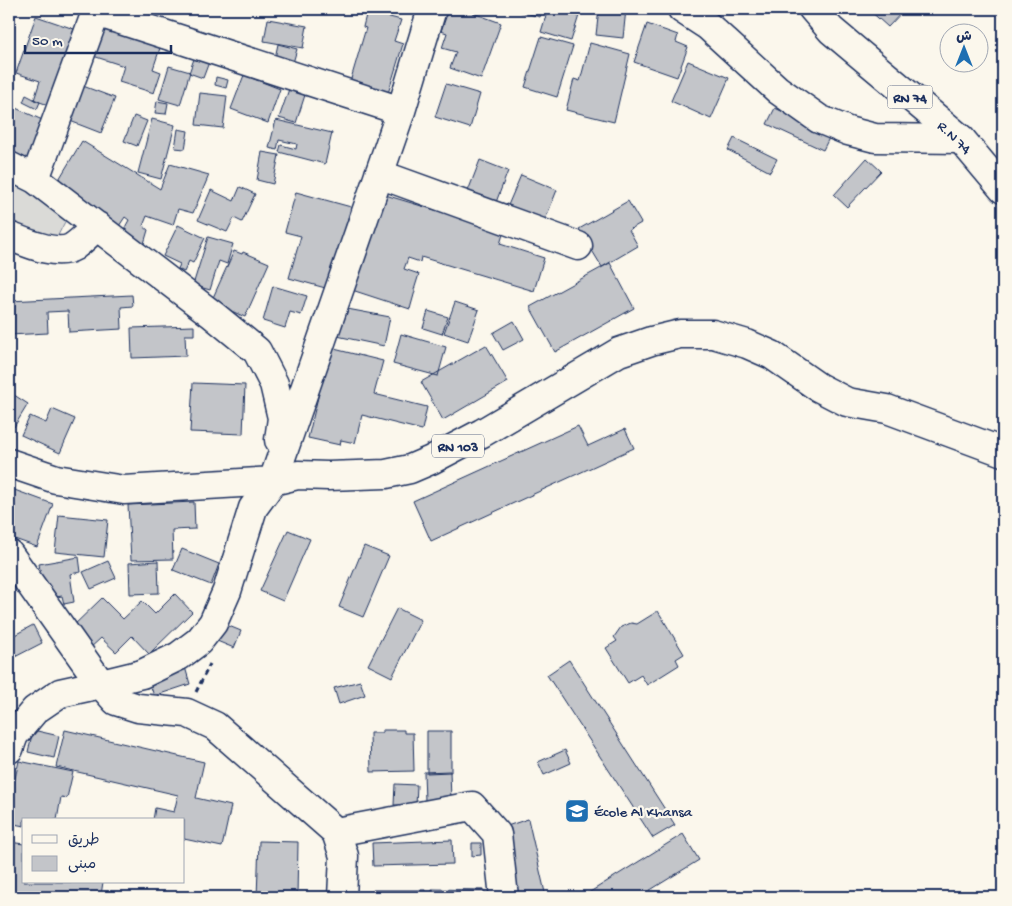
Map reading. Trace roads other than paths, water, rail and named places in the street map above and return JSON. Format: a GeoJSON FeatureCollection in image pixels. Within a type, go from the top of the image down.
{"type":"FeatureCollection","features":[{"type":"Feature","properties":{"kind":"street"},"geometry":{"type":"LineString","coordinates":[[9,748],[14,735],[35,710],[60,693],[142,674],[179,656],[199,641],[213,623],[227,591],[253,508],[273,482],[401,111],[432,9]]}},
{"type":"Feature","properties":{"kind":"street"},"geometry":{"type":"LineString","coordinates":[[682,9],[708,26],[778,90],[819,119],[848,131],[875,138],[961,140]]}},
{"type":"Feature","properties":{"kind":"street","name":"R.N 74"},"geometry":{"type":"LineString","coordinates":[[812,9],[831,30],[961,140],[1003,190]]}},
{"type":"Feature","properties":{"kind":"street"},"geometry":{"type":"LineString","coordinates":[[35,179],[97,10],[401,111]]}},
{"type":"Feature","properties":{"kind":"street"},"geometry":{"type":"LineString","coordinates":[[9,166],[35,179],[258,351],[274,384],[282,418],[273,482]]}},
{"type":"Feature","properties":{"kind":"street"},"geometry":{"type":"LineString","coordinates":[[379,174],[578,246]]}},
{"type":"Feature","properties":{"kind":"street"},"geometry":{"type":"LineString","coordinates":[[9,236],[32,245],[58,250],[72,248],[97,226]]}},
{"type":"Feature","properties":{"kind":"street","name":"RN 103"},"geometry":{"type":"LineString","coordinates":[[273,482],[298,475],[386,474],[410,470],[482,433],[619,352],[651,340],[680,334],[713,334],[747,344],[772,355],[818,387],[847,402],[887,409],[1003,452]]}},
{"type":"Feature","properties":{"kind":"street"},"geometry":{"type":"LineString","coordinates":[[9,463],[56,479],[124,490],[273,482]]}},
{"type":"Feature","properties":{"kind":"street"},"geometry":{"type":"LineString","coordinates":[[9,554],[101,684],[116,701],[138,708],[186,713],[215,726],[336,832],[344,856],[342,897]]}},
{"type":"Feature","properties":{"kind":"street"},"geometry":{"type":"LineString","coordinates":[[336,832],[472,806],[497,834],[504,897]]}},
{"type":"Feature","properties":{"kind":"place","name":"École Al Khansa"},"geometry":{"type":"Point","coordinates":[577,811]}}]}
